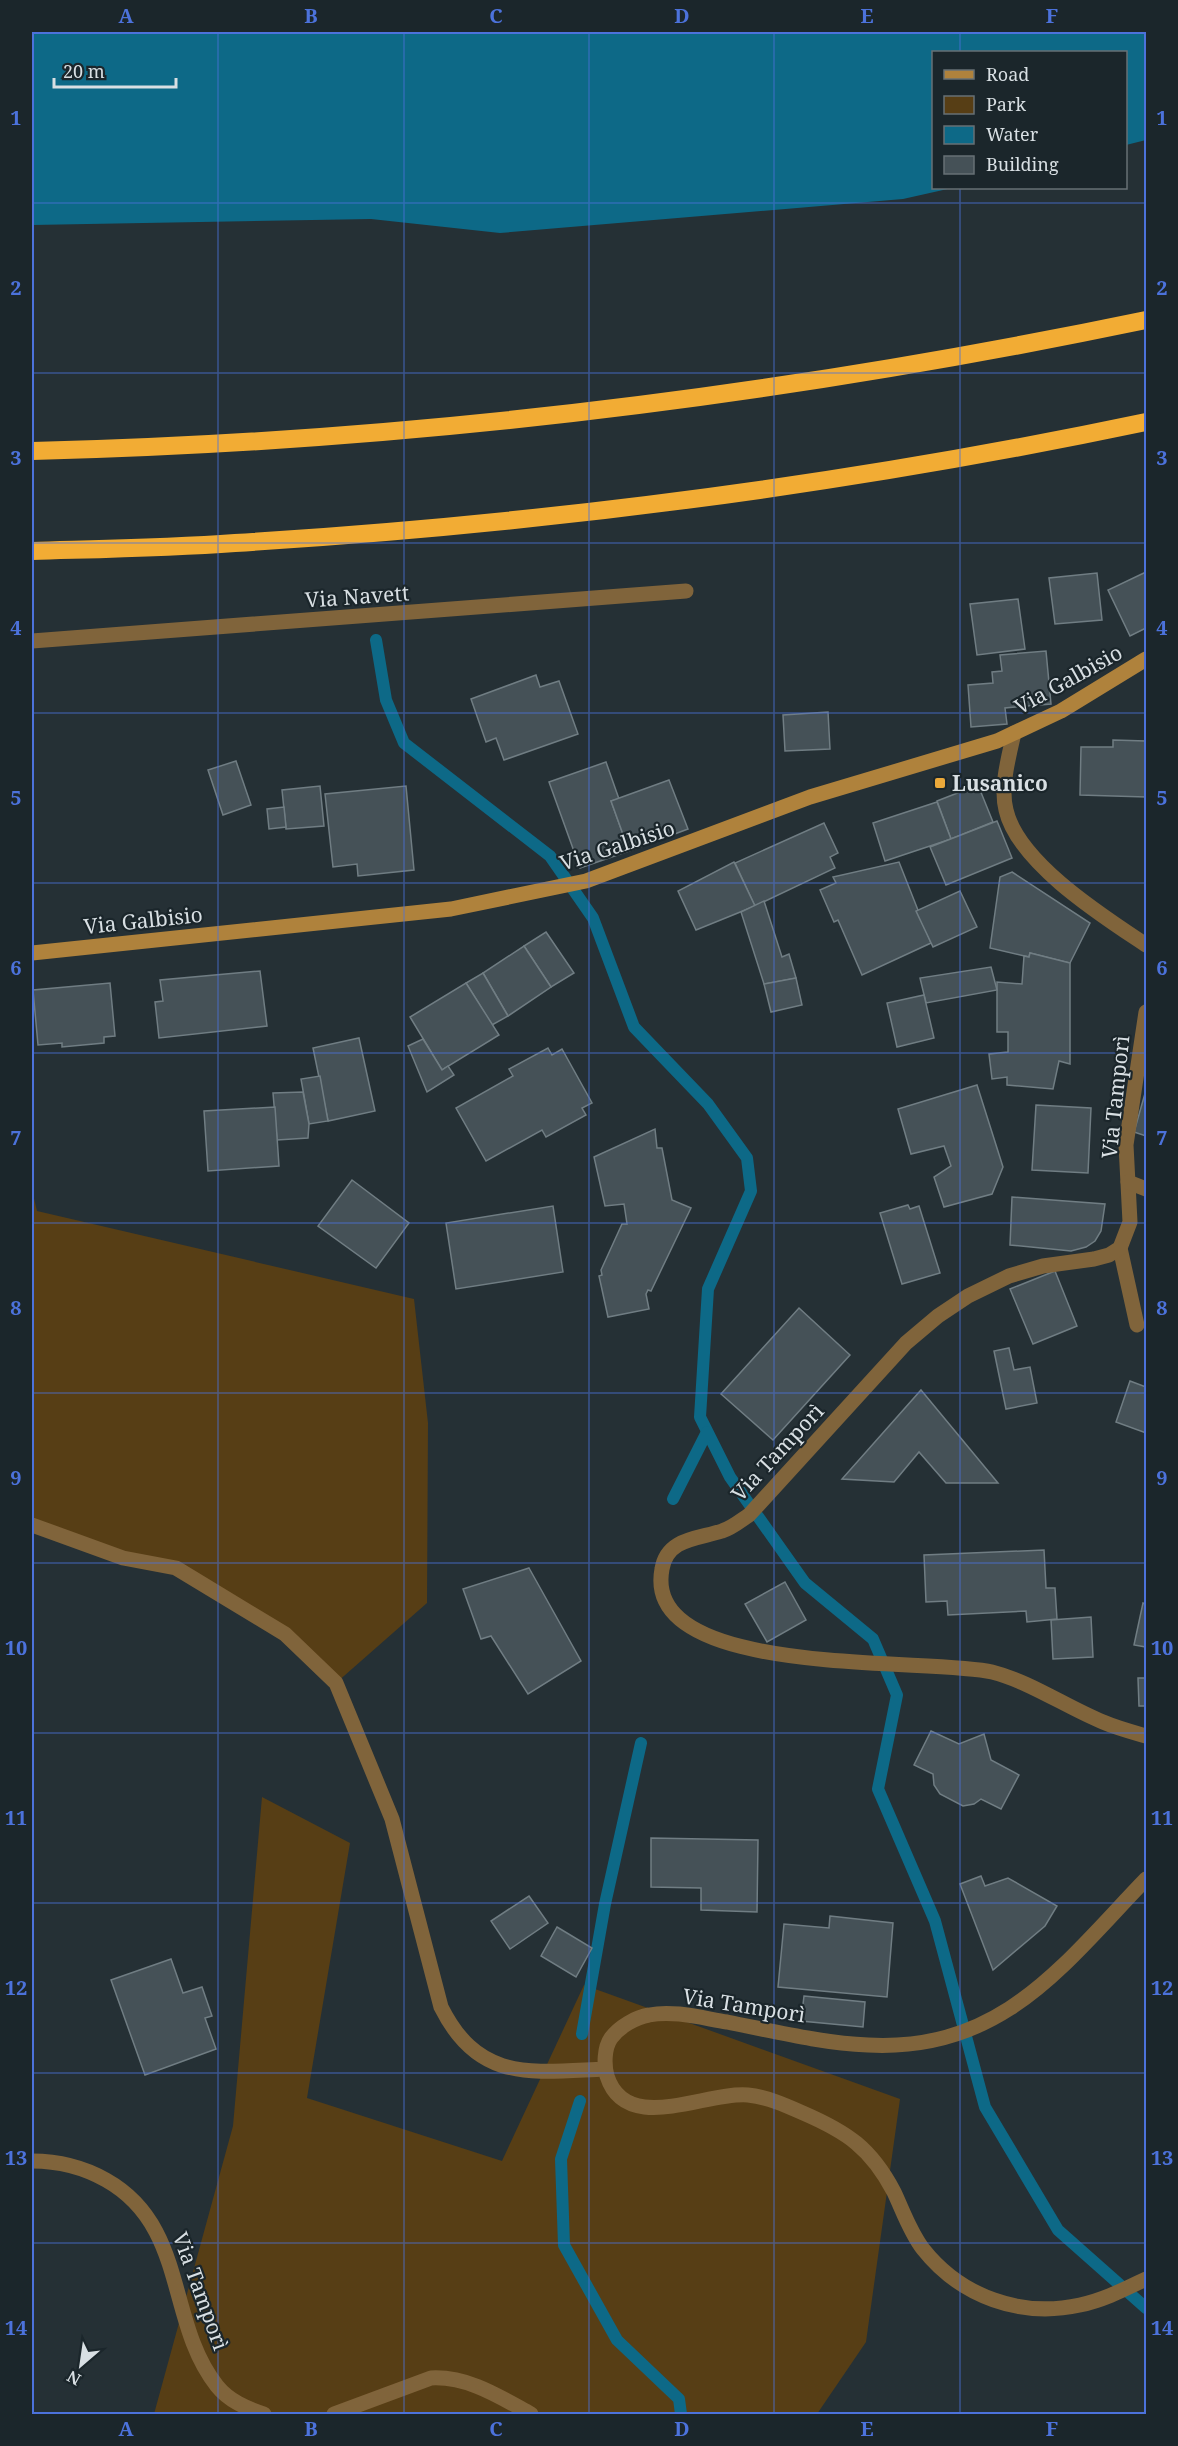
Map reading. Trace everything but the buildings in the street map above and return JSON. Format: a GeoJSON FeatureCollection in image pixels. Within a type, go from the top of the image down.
{"type":"FeatureCollection","features":[{"type":"Feature","properties":{"kind":"highway"},"geometry":{"type":"LineString","coordinates":[[32,451],[372,432],[567,412],[894,366],[1046,341],[1146,320]]}},
{"type":"Feature","properties":{"kind":"highway"},"geometry":{"type":"LineString","coordinates":[[32,551],[234,543],[576,514],[914,466],[1146,422]]}},
{"type":"Feature","properties":{"kind":"street","name":"Via Navett"},"geometry":{"type":"LineString","coordinates":[[32,641],[686,591]]}},
{"type":"Feature","properties":{"kind":"street","name":"Via Galbisio"},"geometry":{"type":"LineString","coordinates":[[32,953],[452,909],[586,881],[810,797],[997,741],[1061,711],[1146,659]]}},
{"type":"Feature","properties":{"kind":"street"},"geometry":{"type":"LineString","coordinates":[[1014,733],[1008,767],[1006,811],[1024,847],[1084,904],[1146,945]]}},
{"type":"Feature","properties":{"kind":"street","name":"Via Tamporì"},"geometry":{"type":"LineString","coordinates":[[1146,1012],[1126,1145],[1130,1222],[1120,1248],[1109,1255],[1094,1259],[1043,1266],[1009,1276],[968,1296],[938,1316],[906,1343],[749,1515],[722,1531],[689,1539],[673,1548],[662,1568],[661,1584],[668,1607],[683,1622],[707,1635],[743,1648],[784,1655],[897,1665],[970,1668],[993,1673],[1104,1722],[1146,1736]]}},
{"type":"Feature","properties":{"kind":"street"},"geometry":{"type":"LineString","coordinates":[[1128,1182],[1146,1189]]}},
{"type":"Feature","properties":{"kind":"street"},"geometry":{"type":"LineString","coordinates":[[1120,1248],[1137,1325]]}},
{"type":"Feature","properties":{"kind":"street"},"geometry":{"type":"LineString","coordinates":[[32,1525],[123,1558],[176,1568],[285,1634],[336,1683],[392,1819],[441,2007],[453,2031],[465,2045],[482,2058],[506,2067],[531,2072],[605,2069],[611,2087],[621,2097],[637,2105],[653,2109],[729,2095],[750,2095],[777,2102],[847,2134],[873,2157],[923,2249],[961,2286],[979,2296],[1010,2305],[1053,2309],[1081,2305],[1113,2295],[1141,2281]]}},
{"type":"Feature","properties":{"kind":"street","name":"Via Tamporì"},"geometry":{"type":"LineString","coordinates":[[605,2069],[610,2039],[621,2028],[649,2015],[688,2015],[864,2045],[925,2043],[957,2035],[1002,2015],[1047,1981],[1146,1879]]}},
{"type":"Feature","properties":{"kind":"street","name":"Via Tamporì"},"geometry":{"type":"LineString","coordinates":[[32,2161],[68,2165],[91,2172],[126,2193],[144,2210],[166,2251],[196,2347],[206,2369],[217,2386],[230,2399],[264,2415]]}},
{"type":"Feature","properties":{"kind":"street"},"geometry":{"type":"LineString","coordinates":[[334,2415],[431,2378],[446,2377],[487,2391],[531,2415]]}},
{"type":"Feature","properties":{"kind":"green space"},"geometry":{"type":"Polygon","coordinates":[[[32,1190],[37,1211],[414,1299],[428,1423],[427,1603],[336,1683],[285,1634],[176,1568],[32,1525],[32,1190]]]}},
{"type":"Feature","properties":{"kind":"green space"},"geometry":{"type":"Polygon","coordinates":[[[262,1797],[350,1843],[307,2098],[502,2161],[584,1985],[900,2099],[866,2342],[817,2414],[154,2414],[233,2126],[262,1797]]]}},
{"type":"Feature","properties":{"kind":"water"},"geometry":{"type":"Polygon","coordinates":[[[32,32],[1146,32],[1146,140],[1127,145],[1127,51],[932,51],[932,189],[948,189],[903,199],[500,233],[371,219],[32,225],[32,32]]]}},
{"type":"Feature","properties":{"kind":"waterway"},"geometry":{"type":"LineString","coordinates":[[376,640],[386,700],[404,743],[550,856],[593,918],[634,1027],[708,1104],[747,1158],[751,1191],[708,1289],[700,1417],[730,1477],[805,1583],[873,1639],[897,1695],[878,1789],[935,1921],[985,2107],[1058,2230],[1146,2308]]}},
{"type":"Feature","properties":{"kind":"waterway"},"geometry":{"type":"LineString","coordinates":[[673,1499],[707,1432]]}},
{"type":"Feature","properties":{"kind":"waterway"},"geometry":{"type":"LineString","coordinates":[[582,2034],[605,1904],[641,1743]]}},
{"type":"Feature","properties":{"kind":"waterway"},"geometry":{"type":"LineString","coordinates":[[580,2101],[561,2159],[564,2245],[617,2340],[679,2399],[681,2414]]}},
{"type":"Feature","properties":{"kind":"place","name":"Lusanico"},"geometry":{"type":"Point","coordinates":[940,783]}}]}
